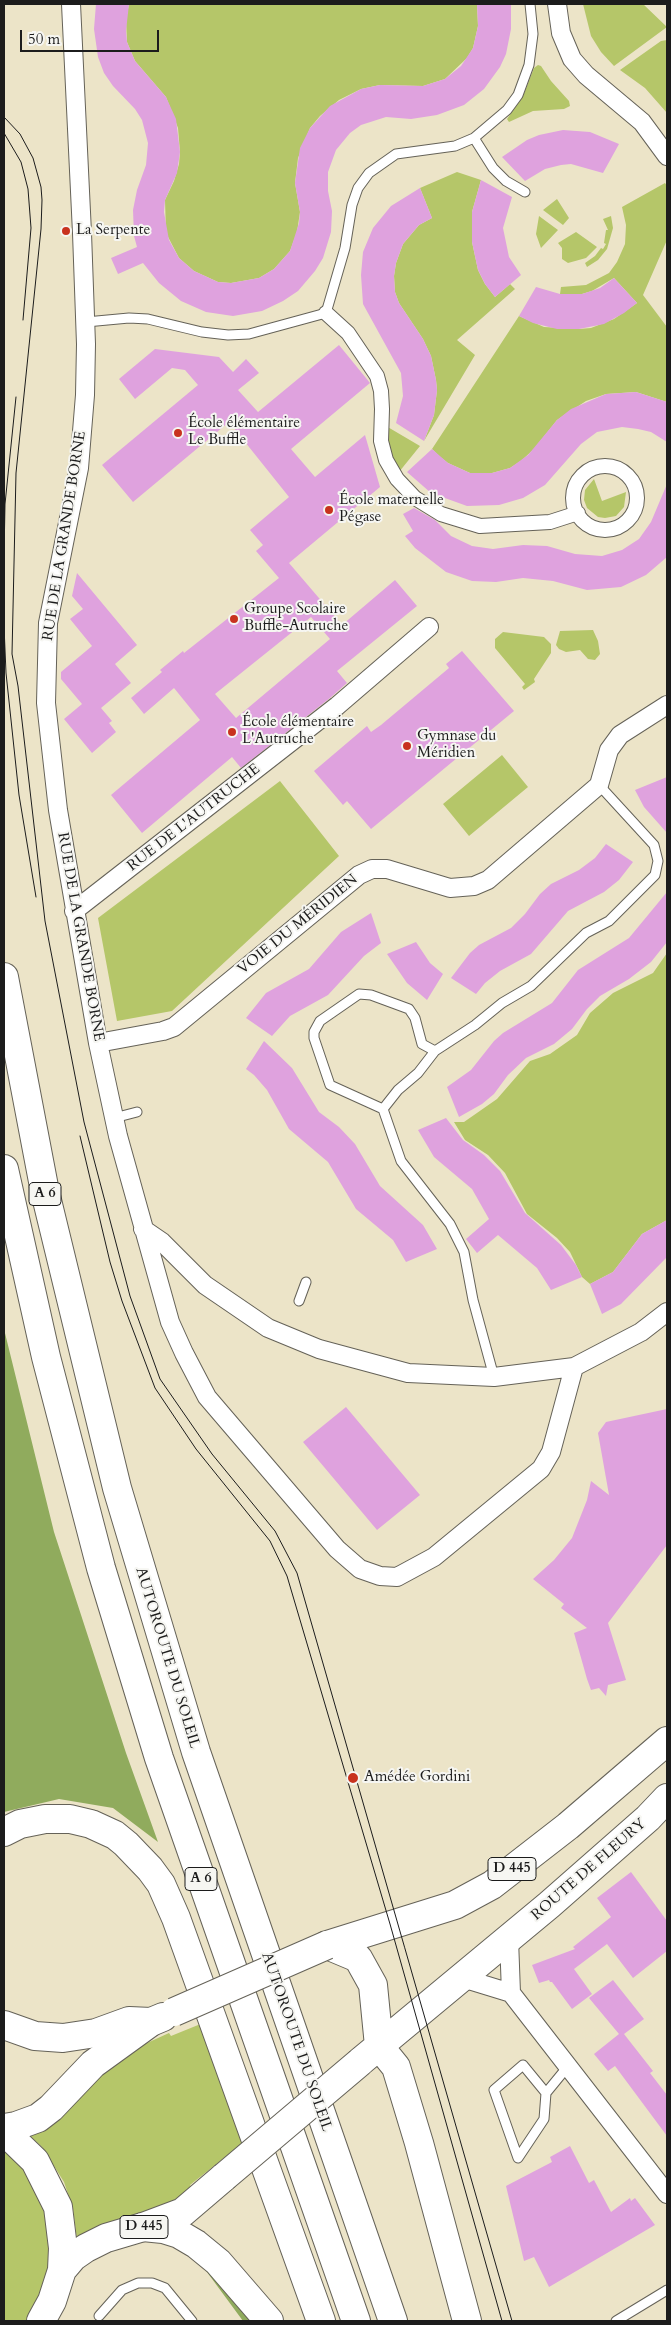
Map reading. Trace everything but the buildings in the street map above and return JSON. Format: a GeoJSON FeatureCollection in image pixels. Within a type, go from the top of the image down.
{"type":"FeatureCollection","features":[{"type":"Feature","properties":{"kind":"main road","name":"AUTOROUTE DU SOLEIL"},"geometry":{"type":"LineString","coordinates":[[4,977],[45,1192],[116,1488],[196,1752],[393,2321]]}},
{"type":"Feature","properties":{"kind":"main road","name":"A 6"},"geometry":{"type":"LineString","coordinates":[[4,1169],[60,1413],[110,1596],[166,1776],[356,2321]]}},
{"type":"Feature","properties":{"kind":"main road","name":"D 445"},"geometry":{"type":"LineString","coordinates":[[4,2129],[38,2118],[51,2108],[93,2064],[162,2017],[327,1945],[455,1905],[492,1885],[568,1826],[667,1741]]}},
{"type":"Feature","properties":{"kind":"main road","name":"ROUTE DE FLEURY"},"geometry":{"type":"LineString","coordinates":[[509,1939],[648,1818],[667,1798]]}},
{"type":"Feature","properties":{"kind":"main road"},"geometry":{"type":"LineString","coordinates":[[4,1832],[20,1824],[45,1819],[70,1819],[91,1824],[115,1835],[126,1844],[150,1869],[161,1884],[176,1918],[321,2321]]}},
{"type":"Feature","properties":{"kind":"main road","name":"D 445"},"geometry":{"type":"LineString","coordinates":[[62,2270],[73,2257],[106,2238],[143,2227],[182,2212],[509,1939]]}},
{"type":"Feature","properties":{"kind":"main road"},"geometry":{"type":"LineString","coordinates":[[327,1945],[358,1958],[373,1985],[369,2054],[396,2068],[419,2143],[467,2321]]}},
{"type":"Feature","properties":{"kind":"main road"},"geometry":{"type":"LineString","coordinates":[[4,2025],[35,2036],[63,2038],[96,2033],[129,2021],[162,2017]]}},
{"type":"Feature","properties":{"kind":"main road"},"geometry":{"type":"LineString","coordinates":[[4,2129],[35,2160],[58,2207],[63,2248],[62,2270],[52,2301],[40,2321]]}},
{"type":"Feature","properties":{"kind":"main road"},"geometry":{"type":"LineString","coordinates":[[143,2227],[163,2229],[179,2234],[196,2244],[224,2269],[270,2321]]}},
{"type":"Feature","properties":{"kind":"street","name":"RUE DE LA GRANDE BORNE"},"geometry":{"type":"LineString","coordinates":[[71,4],[86,322],[85,395],[79,468],[48,623],[46,702],[58,810],[98,1042],[114,1118],[170,1322],[207,1397],[336,1549],[360,1569],[380,1576],[397,1577],[434,1557],[541,1469],[551,1452],[574,1367]]}},
{"type":"Feature","properties":{"kind":"street"},"geometry":{"type":"LineString","coordinates":[[557,4],[561,33],[572,59],[586,75],[642,122],[667,156]]}},
{"type":"Feature","properties":{"kind":"street"},"geometry":{"type":"LineString","coordinates":[[326,313],[348,333],[377,376],[381,400],[381,441],[386,460],[397,479],[415,498],[441,514],[480,526],[550,522],[578,513]]}},
{"type":"Feature","properties":{"kind":"street"},"geometry":{"type":"LineString","coordinates":[[599,467],[615,467],[625,472],[632,480],[637,500],[635,510],[622,525],[612,529],[592,527],[578,513],[574,503],[574,492],[577,482],[584,474],[599,467]]}},
{"type":"Feature","properties":{"kind":"street","name":"RUE DE L'AUTRUCHE"},"geometry":{"type":"LineString","coordinates":[[74,911],[337,706],[429,627]]}},
{"type":"Feature","properties":{"kind":"street"},"geometry":{"type":"LineString","coordinates":[[599,786],[613,742],[620,735],[667,705]]}},
{"type":"Feature","properties":{"kind":"street","name":"VOIE DU MÉRIDIEN"},"geometry":{"type":"LineString","coordinates":[[98,1042],[163,1031],[174,1027],[318,906],[372,869],[387,869],[450,888],[474,886],[488,880],[599,786]]}},
{"type":"Feature","properties":{"kind":"street"},"geometry":{"type":"LineString","coordinates":[[143,1229],[162,1242],[205,1285],[268,1328],[319,1349],[408,1374],[494,1377],[574,1367],[641,1332],[667,1312]]}},
{"type":"Feature","properties":{"kind":"street"},"geometry":{"type":"LineString","coordinates":[[509,1939],[511,1993]]}},
{"type":"Feature","properties":{"kind":"street"},"geometry":{"type":"LineString","coordinates":[[462,1978],[511,1993],[569,2065],[667,2194]]}},
{"type":"Feature","properties":{"kind":"lane"},"geometry":{"type":"LineString","coordinates":[[86,322],[130,318],[148,319],[202,332],[228,335],[248,334],[326,313],[344,248],[352,205],[358,188],[369,173],[396,154],[455,146],[474,138],[508,110],[525,79],[534,34],[530,4]]}},
{"type":"Feature","properties":{"kind":"lane"},"geometry":{"type":"LineString","coordinates":[[474,138],[493,168],[506,181],[524,192]]}},
{"type":"Feature","properties":{"kind":"lane"},"geometry":{"type":"LineString","coordinates":[[383,1109],[398,1090],[418,1073],[435,1051],[475,1025],[502,1003],[531,986],[586,933],[609,921],[655,875],[658,861],[654,845],[599,786]]}},
{"type":"Feature","properties":{"kind":"lane"},"geometry":{"type":"LineString","coordinates":[[435,1051],[422,1044],[415,1018],[409,1009],[371,995],[359,994],[320,1021],[314,1032],[314,1038],[330,1085],[383,1109],[401,1161],[450,1224],[464,1252],[473,1300],[494,1377]]}},
{"type":"Feature","properties":{"kind":"lane"},"geometry":{"type":"LineString","coordinates":[[114,1118],[137,1112]]}},
{"type":"Feature","properties":{"kind":"lane"},"geometry":{"type":"LineString","coordinates":[[299,1301],[306,1282]]}},
{"type":"Feature","properties":{"kind":"lane"},"geometry":{"type":"LineString","coordinates":[[546,2093],[523,2065],[494,2090],[518,2158],[544,2118],[546,2093],[569,2065]]}},
{"type":"Feature","properties":{"kind":"lane"},"geometry":{"type":"LineString","coordinates":[[99,2316],[122,2290],[138,2283],[152,2283],[165,2288],[192,2321]]}},
{"type":"Feature","properties":{"kind":"lane"},"geometry":{"type":"LineString","coordinates":[[616,2321],[667,2290]]}},
{"type":"Feature","properties":{"kind":"green space"},"geometry":{"type":"Polygon","coordinates":[[[129,4],[477,4],[478,26],[473,48],[467,58],[445,79],[423,86],[380,85],[361,89],[339,100],[320,116],[310,128],[298,158],[295,183],[300,212],[297,232],[290,251],[274,269],[259,278],[231,283],[218,282],[194,271],[179,258],[166,233],[165,200],[174,181],[179,164],[178,128],[166,97],[135,61],[127,42],[126,20],[129,4]]]}},
{"type":"Feature","properties":{"kind":"green space"},"geometry":{"type":"Polygon","coordinates":[[[583,4],[643,4],[667,27],[614,66],[601,52],[591,36],[583,4]]]}},
{"type":"Feature","properties":{"kind":"green space"},"geometry":{"type":"Polygon","coordinates":[[[667,40],[667,113],[645,88],[620,70],[661,41],[667,40]]]}},
{"type":"Feature","properties":{"kind":"green space"},"geometry":{"type":"Polygon","coordinates":[[[538,65],[541,66],[551,81],[569,101],[570,106],[564,109],[533,111],[509,122],[507,119],[523,96],[534,68],[538,65]]]}},
{"type":"Feature","properties":{"kind":"green space"},"geometry":{"type":"Polygon","coordinates":[[[457,172],[481,180],[472,212],[472,242],[478,270],[485,284],[495,297],[510,284],[515,289],[457,340],[475,355],[424,441],[434,415],[437,390],[436,380],[431,356],[423,339],[399,303],[395,292],[394,276],[396,263],[403,244],[419,225],[432,218],[420,188],[457,172]]]}},
{"type":"Feature","properties":{"kind":"green space"},"geometry":{"type":"Polygon","coordinates":[[[665,183],[667,186],[667,240],[643,295],[667,327],[667,402],[636,392],[606,394],[586,401],[557,420],[535,448],[521,461],[510,468],[492,473],[470,473],[448,463],[440,457],[432,449],[519,316],[544,327],[591,328],[614,319],[637,303],[614,278],[592,291],[582,294],[560,294],[561,287],[586,285],[609,273],[617,262],[625,244],[626,225],[622,207],[665,183]]]}},
{"type":"Feature","properties":{"kind":"green space"},"geometry":{"type":"Polygon","coordinates":[[[557,199],[569,218],[563,225],[543,210],[557,199]]]}},
{"type":"Feature","properties":{"kind":"green space"},"geometry":{"type":"Polygon","coordinates":[[[539,216],[558,230],[541,248],[536,234],[539,216]]]}},
{"type":"Feature","properties":{"kind":"green space"},"geometry":{"type":"Polygon","coordinates":[[[611,216],[613,228],[607,249],[598,260],[587,267],[585,263],[595,256],[601,248],[603,249],[606,244],[604,243],[606,230],[608,230],[603,219],[611,216]]]}},
{"type":"Feature","properties":{"kind":"green space"},"geometry":{"type":"Polygon","coordinates":[[[576,232],[597,247],[586,258],[568,263],[562,259],[562,248],[558,243],[576,232]]]}},
{"type":"Feature","properties":{"kind":"green space"},"geometry":{"type":"Polygon","coordinates":[[[386,426],[420,446],[399,472],[387,450],[386,426]]]}},
{"type":"Feature","properties":{"kind":"green space"},"geometry":{"type":"Polygon","coordinates":[[[594,479],[602,501],[626,492],[624,507],[616,516],[598,517],[587,508],[584,500],[585,490],[594,479]]]}},
{"type":"Feature","properties":{"kind":"green space"},"geometry":{"type":"Polygon","coordinates":[[[593,630],[598,641],[600,654],[595,660],[588,659],[580,650],[566,652],[559,649],[556,645],[560,631],[593,630]]]}},
{"type":"Feature","properties":{"kind":"green space"},"geometry":{"type":"Polygon","coordinates":[[[503,632],[544,637],[551,644],[551,653],[534,679],[535,682],[524,690],[522,687],[525,684],[495,648],[495,639],[503,632]]]}},
{"type":"Feature","properties":{"kind":"green space"},"geometry":{"type":"Polygon","coordinates":[[[502,755],[528,787],[469,836],[443,804],[502,755]]]}},
{"type":"Feature","properties":{"kind":"green space"},"geometry":{"type":"Polygon","coordinates":[[[280,781],[339,856],[172,1011],[117,1021],[98,918],[280,781]]]}},
{"type":"Feature","properties":{"kind":"green space"},"geometry":{"type":"Polygon","coordinates":[[[667,953],[667,1220],[642,1234],[613,1272],[590,1284],[582,1277],[570,1252],[557,1238],[527,1214],[505,1173],[488,1155],[465,1140],[454,1122],[464,1122],[497,1099],[530,1061],[550,1054],[577,1035],[590,1013],[613,993],[653,973],[667,953]]]}},
{"type":"Feature","properties":{"kind":"green space"},"geometry":{"type":"Polygon","coordinates":[[[4,1329],[54,1532],[126,1753],[158,1842],[113,1808],[59,1799],[4,1812],[4,1329]]]}},
{"type":"Feature","properties":{"kind":"green space"},"geometry":{"type":"Polygon","coordinates":[[[203,2023],[244,2142],[190,2185],[193,2190],[177,2200],[77,2240],[73,2209],[64,2182],[42,2147],[27,2133],[136,2048],[169,2033],[171,2036],[203,2023]]]}},
{"type":"Feature","properties":{"kind":"green space"},"geometry":{"type":"Polygon","coordinates":[[[4,2146],[13,2153],[47,2204],[51,2270],[32,2313],[26,2321],[4,2321],[4,2146]]]}},
{"type":"Feature","properties":{"kind":"green space"},"geometry":{"type":"Polygon","coordinates":[[[190,2249],[256,2321],[243,2321],[190,2249]]]}},
{"type":"Feature","properties":{"kind":"tram line"},"geometry":{"type":"LineString","coordinates":[[4,117],[20,134],[33,158],[41,187],[42,200],[41,229],[16,473],[12,654],[18,686],[45,921],[84,1122],[130,1296],[160,1379],[212,1454],[275,1531],[297,1573],[512,2321]]}},
{"type":"Feature","properties":{"kind":"tram line"},"geometry":{"type":"LineString","coordinates":[[4,133],[21,162],[28,189],[31,228],[23,320]]}},
{"type":"Feature","properties":{"kind":"tram line"},"geometry":{"type":"LineString","coordinates":[[4,556],[5,504],[16,397]]}},
{"type":"Feature","properties":{"kind":"tram line"},"geometry":{"type":"LineString","coordinates":[[4,626],[6,673],[19,795],[36,897]]}},
{"type":"Feature","properties":{"kind":"tram line"},"geometry":{"type":"LineString","coordinates":[[80,1136],[110,1262],[122,1301],[155,1388],[196,1449],[270,1541],[287,1576],[390,1924],[502,2321]]}},
{"type":"Feature","properties":{"kind":"place","name":"La Serpente"},"geometry":{"type":"Point","coordinates":[66,231]}},
{"type":"Feature","properties":{"kind":"place","name":"École élémentaire Le Buffle"},"geometry":{"type":"Point","coordinates":[178,433]}},
{"type":"Feature","properties":{"kind":"place","name":"École maternelle Pégase"},"geometry":{"type":"Point","coordinates":[329,510]}},
{"type":"Feature","properties":{"kind":"place","name":"Groupe Scolaire Buffle-Autruche"},"geometry":{"type":"Point","coordinates":[234,619]}},
{"type":"Feature","properties":{"kind":"place","name":"École élémentaire L'Autruche"},"geometry":{"type":"Point","coordinates":[232,732]}},
{"type":"Feature","properties":{"kind":"place","name":"Gymnase du Méridien"},"geometry":{"type":"Point","coordinates":[407,746]}},
{"type":"Feature","properties":{"kind":"place","name":"Amédée Gordini"},"geometry":{"type":"Point","coordinates":[353,1778]}}]}
